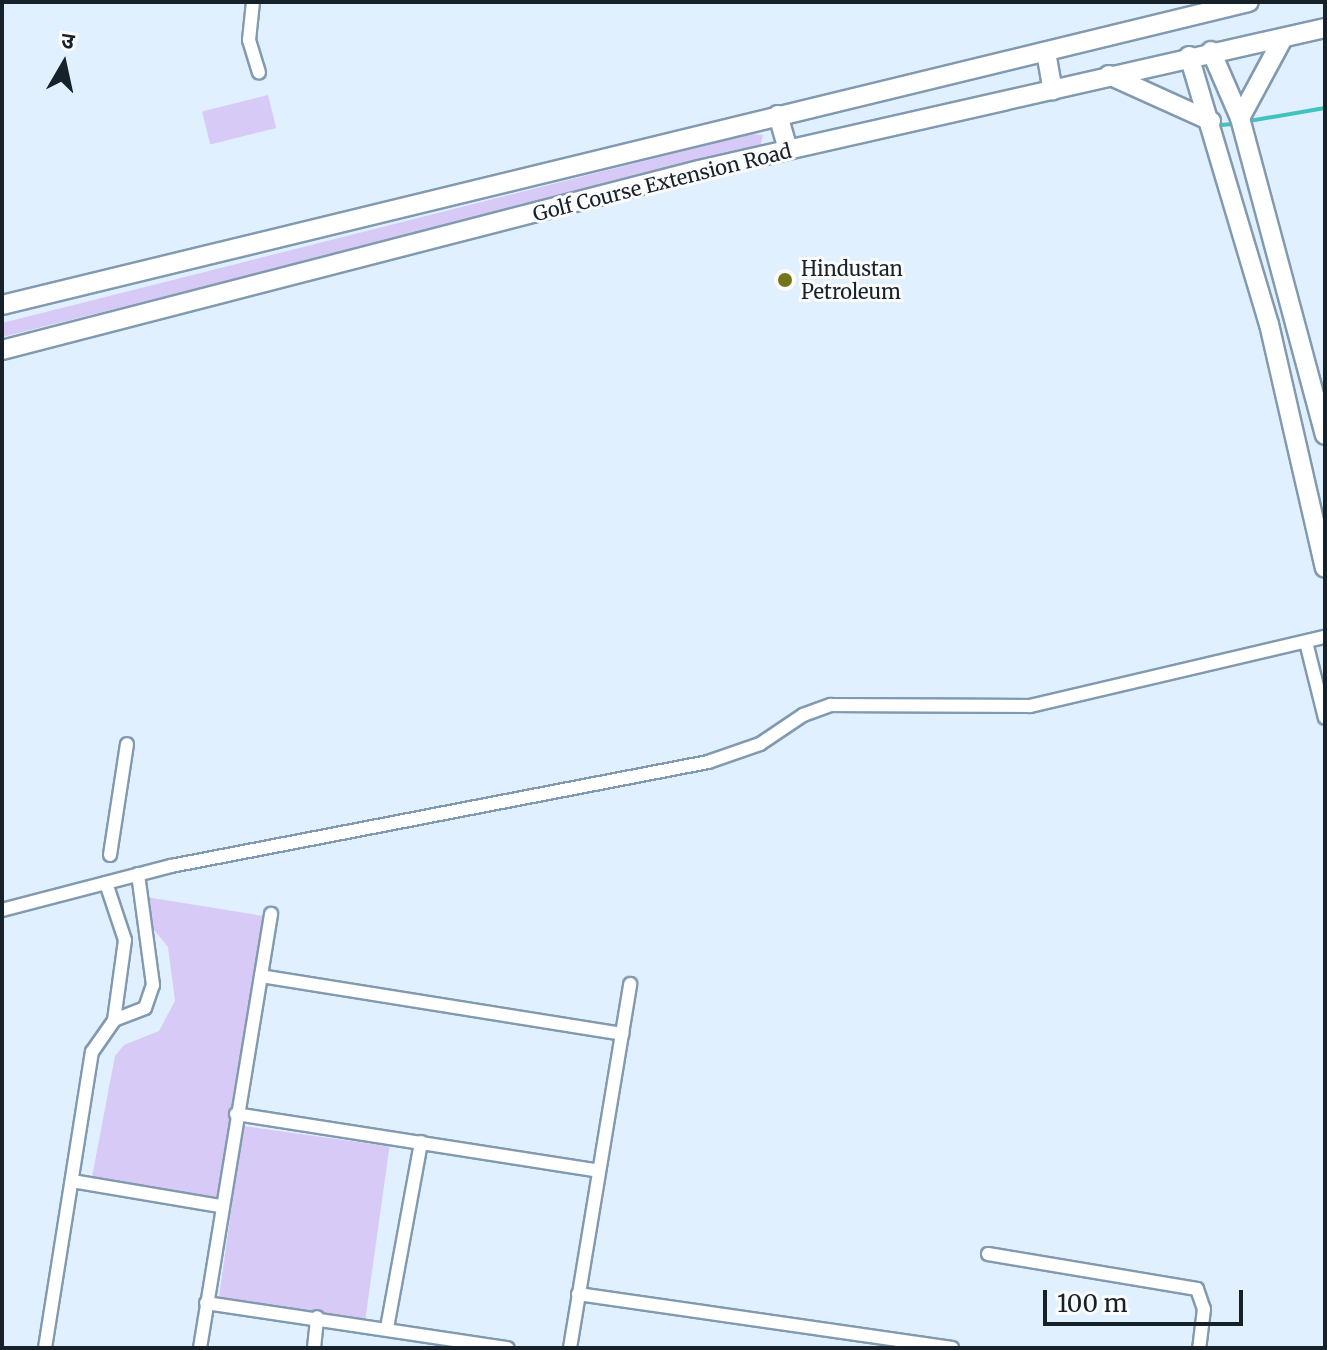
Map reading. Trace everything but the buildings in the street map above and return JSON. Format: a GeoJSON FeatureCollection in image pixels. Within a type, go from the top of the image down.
{"type":"FeatureCollection","features":[{"type":"Feature","properties":{"kind":"main road","name":"Golf Course Extension Road"},"geometry":{"type":"LineString","coordinates":[[2,305],[1046,52],[1229,4]]}},
{"type":"Feature","properties":{"kind":"main road","name":"Golf Course Extension Road"},"geometry":{"type":"LineString","coordinates":[[2,350],[788,150],[1211,51],[1325,28]]}},
{"type":"Feature","properties":{"kind":"main road"},"geometry":{"type":"LineString","coordinates":[[1240,118],[1283,38]]}},
{"type":"Feature","properties":{"kind":"main road"},"geometry":{"type":"LineString","coordinates":[[1211,51],[1240,118],[1325,435]]}},
{"type":"Feature","properties":{"kind":"main road"},"geometry":{"type":"LineString","coordinates":[[1046,52],[1053,90]]}},
{"type":"Feature","properties":{"kind":"main road"},"geometry":{"type":"LineString","coordinates":[[1189,56],[1211,121],[1269,324],[1325,568]]}},
{"type":"Feature","properties":{"kind":"main road"},"geometry":{"type":"LineString","coordinates":[[1109,75],[1211,121]]}},
{"type":"Feature","properties":{"kind":"main road"},"geometry":{"type":"LineString","coordinates":[[778,115],[788,150]]}},
{"type":"Feature","properties":{"kind":"street"},"geometry":{"type":"LineString","coordinates":[[253,2],[249,40],[259,72]]}},
{"type":"Feature","properties":{"kind":"street"},"geometry":{"type":"LineString","coordinates":[[2,910],[138,874],[708,762],[760,744],[803,715],[831,705],[1030,706],[1325,637]]}},
{"type":"Feature","properties":{"kind":"street"},"geometry":{"type":"LineString","coordinates":[[1306,642],[1325,718]]}},
{"type":"Feature","properties":{"kind":"street"},"geometry":{"type":"LineString","coordinates":[[110,855],[127,744]]}},
{"type":"Feature","properties":{"kind":"street"},"geometry":{"type":"LineString","coordinates":[[114,1020],[145,1008],[153,985],[138,874]]}},
{"type":"Feature","properties":{"kind":"street"},"geometry":{"type":"LineString","coordinates":[[45,1348],[92,1052],[114,1020],[125,940],[106,883]]}},
{"type":"Feature","properties":{"kind":"street"},"geometry":{"type":"LineString","coordinates":[[200,1348],[220,1206],[271,914]]}},
{"type":"Feature","properties":{"kind":"street"},"geometry":{"type":"LineString","coordinates":[[261,976],[622,1034]]}},
{"type":"Feature","properties":{"kind":"street"},"geometry":{"type":"LineString","coordinates":[[570,1348],[630,984]]}},
{"type":"Feature","properties":{"kind":"street"},"geometry":{"type":"LineString","coordinates":[[236,1114],[598,1171]]}},
{"type":"Feature","properties":{"kind":"street"},"geometry":{"type":"LineString","coordinates":[[387,1328],[421,1142]]}},
{"type":"Feature","properties":{"kind":"street"},"geometry":{"type":"LineString","coordinates":[[72,1181],[220,1206]]}},
{"type":"Feature","properties":{"kind":"street"},"geometry":{"type":"LineString","coordinates":[[988,1254],[1197,1289],[1204,1309],[1199,1348]]}},
{"type":"Feature","properties":{"kind":"street"},"geometry":{"type":"LineString","coordinates":[[578,1294],[952,1348]]}},
{"type":"Feature","properties":{"kind":"street"},"geometry":{"type":"LineString","coordinates":[[206,1303],[317,1317],[508,1348]]}},
{"type":"Feature","properties":{"kind":"street"},"geometry":{"type":"LineString","coordinates":[[314,1348],[317,1317]]}},
{"type":"Feature","properties":{"kind":"shaded area"},"geometry":{"type":"Polygon","coordinates":[[[268,95],[276,128],[210,144],[202,111],[268,95]]]}},
{"type":"Feature","properties":{"kind":"shaded area"},"geometry":{"type":"Polygon","coordinates":[[[751,134],[763,135],[760,148],[2,337],[2,323],[751,134]]]}},
{"type":"Feature","properties":{"kind":"shaded area"},"geometry":{"type":"Polygon","coordinates":[[[146,897],[264,916],[221,1198],[92,1177],[115,1056],[124,1045],[159,1031],[175,1001],[168,947],[150,925],[146,897]]]}},
{"type":"Feature","properties":{"kind":"shaded area"},"geometry":{"type":"Polygon","coordinates":[[[243,1126],[390,1147],[365,1319],[219,1298],[243,1126]]]}},
{"type":"Feature","properties":{"kind":"waterway"},"geometry":{"type":"LineString","coordinates":[[1249,121],[1325,108]]}},
{"type":"Feature","properties":{"kind":"waterway"},"geometry":{"type":"LineString","coordinates":[[1221,125],[1233,124]]}},
{"type":"Feature","properties":{"kind":"place","name":"Hindustan Petroleum"},"geometry":{"type":"Point","coordinates":[785,280]}}]}
